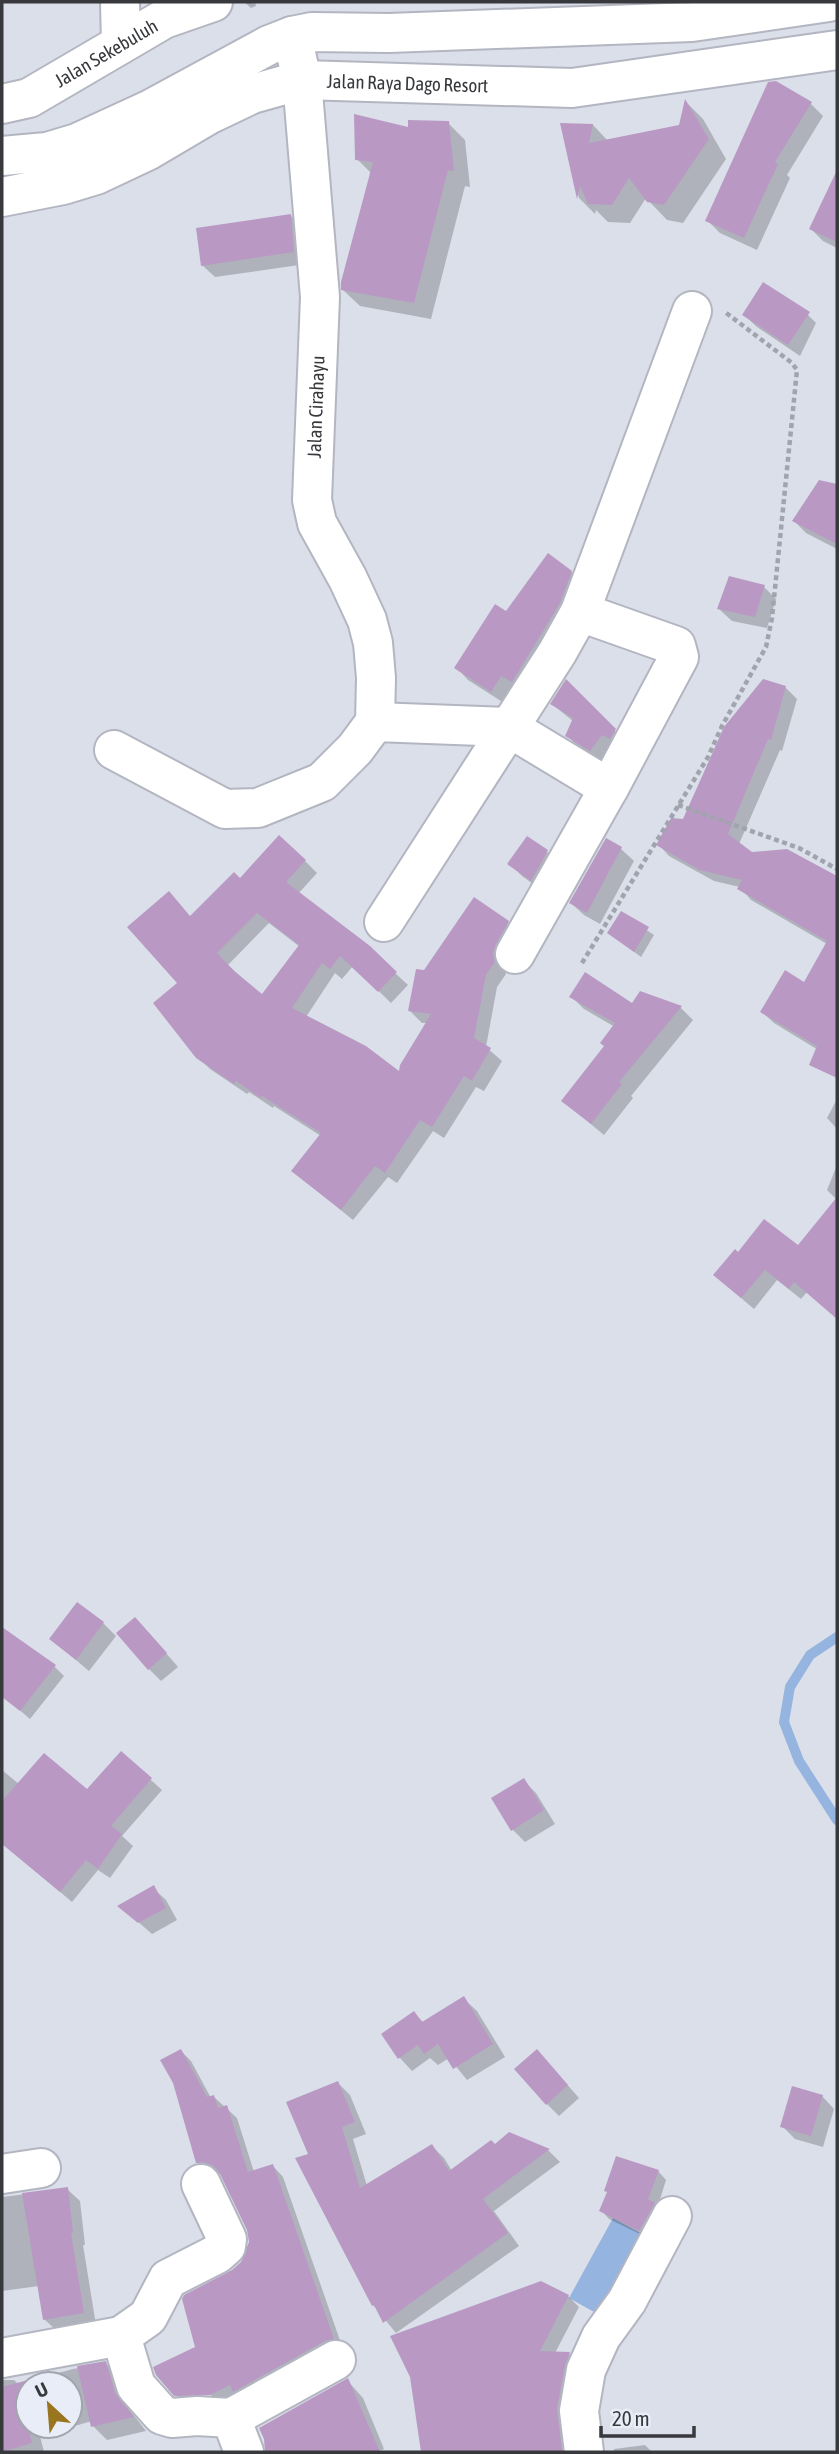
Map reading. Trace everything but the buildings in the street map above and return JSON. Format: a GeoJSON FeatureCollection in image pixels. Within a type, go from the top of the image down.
{"type":"FeatureCollection","features":[{"type":"Feature","properties":{"kind":"street"},"geometry":{"type":"LineString","coordinates":[[120,2],[121,44]]}},
{"type":"Feature","properties":{"kind":"street","name":"Jalan Sekebuluh"},"geometry":{"type":"LineString","coordinates":[[2,104],[29,98],[164,19],[213,2]]}},
{"type":"Feature","properties":{"kind":"street"},"geometry":{"type":"LineString","coordinates":[[2,156],[47,152],[76,144],[151,109],[269,45],[312,32],[389,33],[692,22],[829,2]]}},
{"type":"Feature","properties":{"kind":"street","name":"Jalan Cirahayu"},"geometry":{"type":"LineString","coordinates":[[292,36],[302,80],[320,297],[312,500],[317,523],[367,620],[373,643],[376,678],[374,722]]}},
{"type":"Feature","properties":{"kind":"street","name":"Jalan Raya Dago Resort"},"geometry":{"type":"LineString","coordinates":[[2,197],[63,185],[96,175],[149,150],[210,114],[252,94],[302,80],[572,88],[837,50]]}},
{"type":"Feature","properties":{"kind":"street"},"geometry":{"type":"LineString","coordinates":[[384,922],[580,611],[692,311]]}},
{"type":"Feature","properties":{"kind":"street"},"geometry":{"type":"LineString","coordinates":[[515,954],[679,657],[676,646],[580,611]]}},
{"type":"Feature","properties":{"kind":"street"},"geometry":{"type":"LineString","coordinates":[[114,750],[225,808],[258,808],[321,782],[355,749],[374,722],[508,727],[609,788]]}},
{"type":"Feature","properties":{"kind":"street"},"geometry":{"type":"LineString","coordinates":[[2,2174],[41,2168]]}},
{"type":"Feature","properties":{"kind":"street"},"geometry":{"type":"LineString","coordinates":[[2,2358],[121,2336],[148,2317],[168,2279],[217,2254],[226,2246],[227,2239],[201,2184]]}},
{"type":"Feature","properties":{"kind":"street"},"geometry":{"type":"LineString","coordinates":[[584,2452],[579,2411],[586,2370],[601,2337],[627,2301],[671,2216]]}},
{"type":"Feature","properties":{"kind":"street"},"geometry":{"type":"LineString","coordinates":[[121,2336],[136,2386],[162,2414],[172,2418],[197,2416],[237,2435],[336,2360]]}},
{"type":"Feature","properties":{"kind":"path"},"geometry":{"type":"LineString","coordinates":[[582,963],[708,757],[766,647],[772,618],[797,370],[792,363],[713,303],[704,302],[692,311]]}},
{"type":"Feature","properties":{"kind":"path"},"geometry":{"type":"LineString","coordinates":[[678,805],[799,848],[837,869]]}},
{"type":"Feature","properties":{"kind":"water"},"geometry":{"type":"Polygon","coordinates":[[[613,2218],[657,2242],[612,2322],[569,2298],[613,2218]]]}},
{"type":"Feature","properties":{"kind":"waterway"},"geometry":{"type":"LineString","coordinates":[[837,1637],[810,1655],[790,1687],[784,1722],[799,1761],[837,1820]]}}]}
